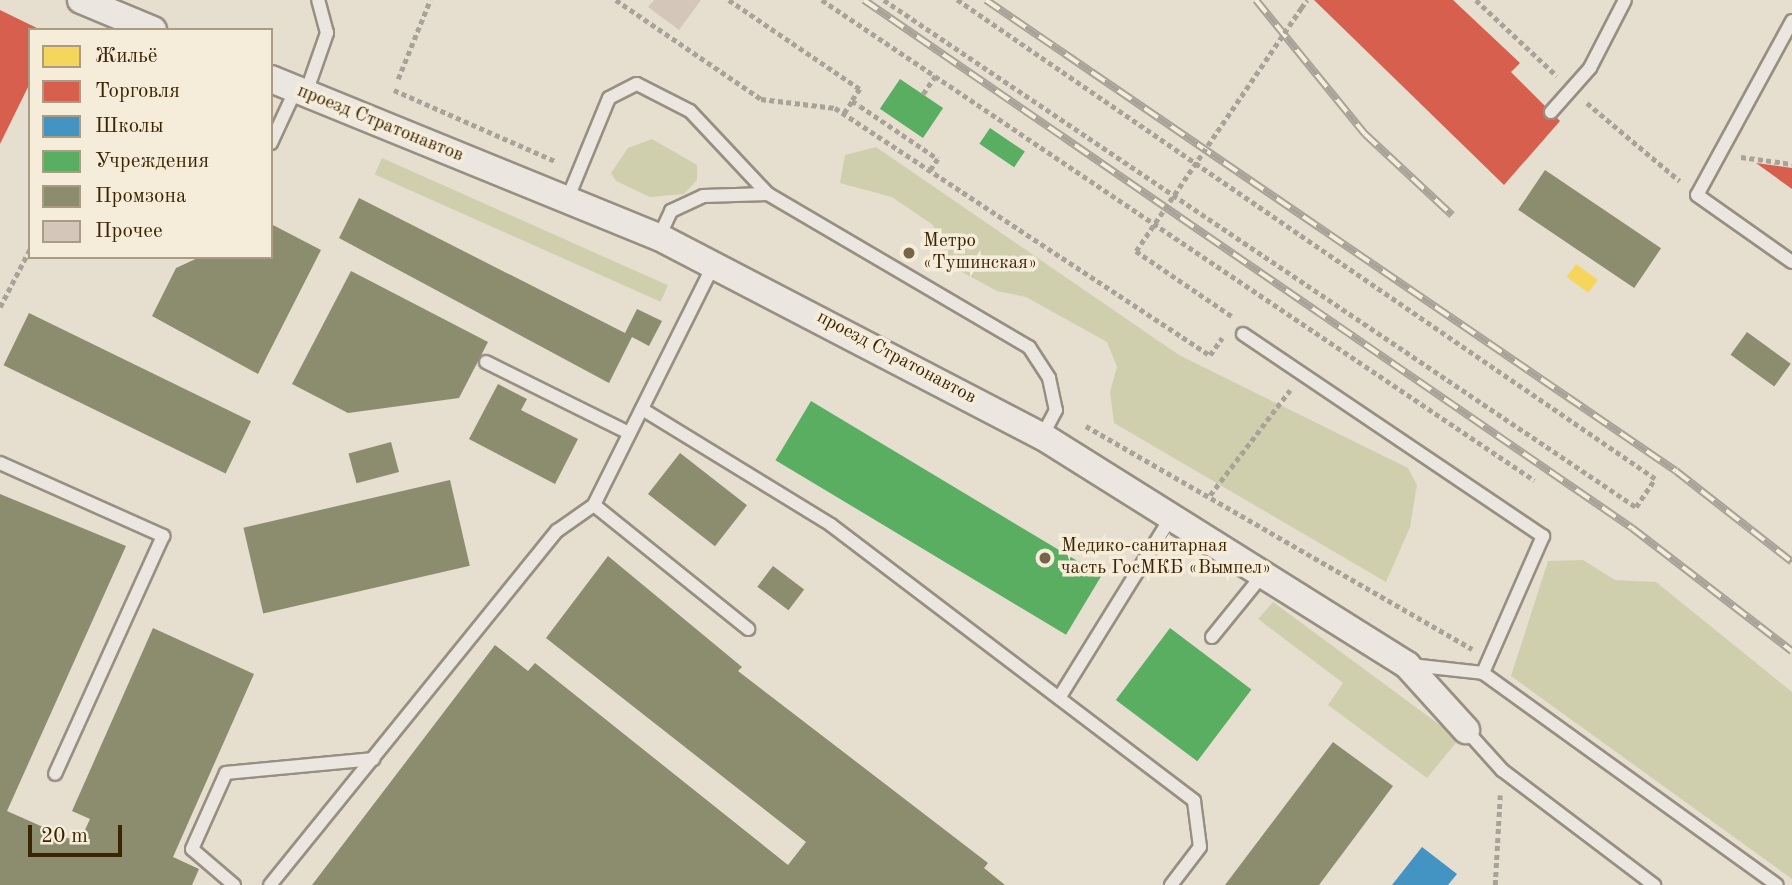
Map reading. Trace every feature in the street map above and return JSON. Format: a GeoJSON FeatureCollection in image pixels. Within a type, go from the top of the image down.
{"type":"FeatureCollection","features":[{"type":"Feature","properties":{"kind":"street"},"geometry":{"type":"LineString","coordinates":[[81,0],[137,27]]}},
{"type":"Feature","properties":{"kind":"street","name":"проезд Стратонавтов"},"geometry":{"type":"LineString","coordinates":[[273,80],[659,237],[1042,436],[1173,514],[1407,665],[1466,730]]}},
{"type":"Feature","properties":{"kind":"lane"},"geometry":{"type":"LineString","coordinates":[[273,140],[301,91],[327,33],[318,0]]}},
{"type":"Feature","properties":{"kind":"lane"},"geometry":{"type":"LineString","coordinates":[[1551,112],[1590,68],[1625,0]]}},
{"type":"Feature","properties":{"kind":"lane"},"geometry":{"type":"LineString","coordinates":[[1792,21],[1697,195],[1792,262]]}},
{"type":"Feature","properties":{"kind":"lane"},"geometry":{"type":"LineString","coordinates":[[567,200],[609,98],[637,84],[690,111],[768,194],[1029,347],[1049,378],[1056,410],[1042,436]]}},
{"type":"Feature","properties":{"kind":"lane"},"geometry":{"type":"LineString","coordinates":[[659,237],[671,211],[703,196],[768,194]]}},
{"type":"Feature","properties":{"kind":"lane"},"geometry":{"type":"LineString","coordinates":[[270,885],[557,531],[594,505],[715,264]]}},
{"type":"Feature","properties":{"kind":"lane"},"geometry":{"type":"LineString","coordinates":[[1243,334],[1543,536],[1483,673]]}},
{"type":"Feature","properties":{"kind":"lane"},"geometry":{"type":"LineString","coordinates":[[486,362],[629,433]]}},
{"type":"Feature","properties":{"kind":"lane"},"geometry":{"type":"LineString","coordinates":[[642,409],[831,525],[1194,801],[1200,846],[1171,885]]}},
{"type":"Feature","properties":{"kind":"lane"},"geometry":{"type":"LineString","coordinates":[[0,463],[163,536],[55,774]]}},
{"type":"Feature","properties":{"kind":"lane"},"geometry":{"type":"LineString","coordinates":[[594,505],[748,629]]}},
{"type":"Feature","properties":{"kind":"lane"},"geometry":{"type":"LineString","coordinates":[[1059,698],[1173,514]]}},
{"type":"Feature","properties":{"kind":"lane"},"geometry":{"type":"LineString","coordinates":[[1212,637],[1264,573]]}},
{"type":"Feature","properties":{"kind":"lane"},"geometry":{"type":"LineString","coordinates":[[1407,665],[1483,673],[1777,885]]}},
{"type":"Feature","properties":{"kind":"lane"},"geometry":{"type":"LineString","coordinates":[[1466,730],[1502,770],[1654,885]]}},
{"type":"Feature","properties":{"kind":"lane"},"geometry":{"type":"LineString","coordinates":[[234,885],[192,849],[226,773],[373,758]]}},
{"type":"Feature","properties":{"kind":"path"},"geometry":{"type":"LineString","coordinates":[[398,79],[430,0]]}},
{"type":"Feature","properties":{"kind":"path"},"geometry":{"type":"LineString","coordinates":[[616,0],[761,99],[844,113],[1210,355]]}},
{"type":"Feature","properties":{"kind":"path"},"geometry":{"type":"LineString","coordinates":[[729,0],[860,89],[844,113]]}},
{"type":"Feature","properties":{"kind":"path"},"geometry":{"type":"LineString","coordinates":[[822,0],[1534,480]]}},
{"type":"Feature","properties":{"kind":"path"},"geometry":{"type":"LineString","coordinates":[[884,0],[1636,507],[1655,479],[957,0]]}},
{"type":"Feature","properties":{"kind":"path"},"geometry":{"type":"LineString","coordinates":[[1221,309],[1136,251],[1307,0]]}},
{"type":"Feature","properties":{"kind":"path"},"geometry":{"type":"LineString","coordinates":[[923,94],[935,76]]}},
{"type":"Feature","properties":{"kind":"path"},"geometry":{"type":"LineString","coordinates":[[852,101],[938,159],[930,171]]}},
{"type":"Feature","properties":{"kind":"path"},"geometry":{"type":"LineString","coordinates":[[888,125],[893,118]]}},
{"type":"Feature","properties":{"kind":"path"},"geometry":{"type":"LineString","coordinates":[[906,138],[911,130]]}},
{"type":"Feature","properties":{"kind":"path"},"geometry":{"type":"LineString","coordinates":[[1721,154],[1792,164]]}},
{"type":"Feature","properties":{"kind":"path"},"geometry":{"type":"LineString","coordinates":[[0,307],[28,253]]}},
{"type":"Feature","properties":{"kind":"path"},"geometry":{"type":"LineString","coordinates":[[1210,495],[1303,374]]}},
{"type":"Feature","properties":{"kind":"path"},"geometry":{"type":"LineString","coordinates":[[1495,885],[1502,770]]}},
{"type":"Feature","properties":{"kind":"green space"},"geometry":{"type":"Polygon","coordinates":[[[652,139],[697,165],[697,180],[684,194],[650,197],[616,181],[611,173],[628,148],[652,139]]]}},
{"type":"Feature","properties":{"kind":"green space"},"geometry":{"type":"Polygon","coordinates":[[[876,147],[1179,355],[1408,468],[1417,485],[1410,527],[1386,582],[1114,423],[1110,392],[1117,367],[1107,342],[1026,297],[997,291],[951,266],[933,225],[892,197],[840,183],[845,155],[876,147]]]}},
{"type":"Feature","properties":{"kind":"green space"},"geometry":{"type":"Polygon","coordinates":[[[382,158],[668,285],[661,302],[375,174],[382,158]]]}},
{"type":"Feature","properties":{"kind":"green space"},"geometry":{"type":"Polygon","coordinates":[[[1583,560],[1615,580],[1656,582],[1792,692],[1792,879],[1511,676],[1548,561],[1583,560]]]}},
{"type":"Feature","properties":{"kind":"green space"},"geometry":{"type":"Polygon","coordinates":[[[1273,602],[1459,739],[1427,778],[1328,705],[1343,683],[1258,619],[1273,602]]]}},
{"type":"Feature","properties":{"kind":"building: Жильё"},"geometry":{"type":"Polygon","coordinates":[[[1576,264],[1598,280],[1588,293],[1567,277],[1576,264]]]}},
{"type":"Feature","properties":{"kind":"building: Торговля"},"geometry":{"type":"Polygon","coordinates":[[[1314,0],[1453,0],[1520,63],[1511,72],[1560,121],[1504,185],[1314,0]]]}},
{"type":"Feature","properties":{"kind":"building: Торговля"},"geometry":{"type":"Polygon","coordinates":[[[0,10],[37,28],[28,28],[28,87],[0,144],[0,10]]]}},
{"type":"Feature","properties":{"kind":"building: Торговля"},"geometry":{"type":"Polygon","coordinates":[[[1756,163],[1792,168],[1792,189],[1756,163]]]}},
{"type":"Feature","properties":{"kind":"building: Школы"},"geometry":{"type":"Polygon","coordinates":[[[1422,847],[1457,874],[1448,885],[1392,885],[1422,847]]]}},
{"type":"Feature","properties":{"kind":"building: Учреждения"},"geometry":{"type":"Polygon","coordinates":[[[900,79],[943,108],[923,138],[880,109],[900,79]]]}},
{"type":"Feature","properties":{"kind":"building: Учреждения"},"geometry":{"type":"Polygon","coordinates":[[[990,128],[1025,151],[1014,167],[979,144],[990,128]]]}},
{"type":"Feature","properties":{"kind":"building: Учреждения"},"geometry":{"type":"Polygon","coordinates":[[[811,401],[1102,576],[1066,635],[775,460],[811,401]]]}},
{"type":"Feature","properties":{"kind":"building: Учреждения"},"geometry":{"type":"Polygon","coordinates":[[[1170,628],[1251,689],[1197,761],[1116,700],[1170,628]]]}},
{"type":"Feature","properties":{"kind":"building: Промзона"},"geometry":{"type":"Polygon","coordinates":[[[1545,170],[1661,248],[1634,288],[1518,210],[1545,170]]]}},
{"type":"Feature","properties":{"kind":"building: Промзона"},"geometry":{"type":"Polygon","coordinates":[[[359,198],[625,333],[637,309],[662,321],[649,346],[632,337],[609,383],[339,238],[359,198]]]}},
{"type":"Feature","properties":{"kind":"building: Промзона"},"geometry":{"type":"Polygon","coordinates":[[[273,225],[321,250],[258,374],[152,316],[176,268],[196,259],[273,259],[273,225]]]}},
{"type":"Feature","properties":{"kind":"building: Промзона"},"geometry":{"type":"Polygon","coordinates":[[[351,271],[488,342],[459,398],[348,413],[292,384],[351,271]]]}},
{"type":"Feature","properties":{"kind":"building: Промзона"},"geometry":{"type":"Polygon","coordinates":[[[29,313],[251,421],[226,473],[4,365],[29,313]]]}},
{"type":"Feature","properties":{"kind":"building: Промзона"},"geometry":{"type":"Polygon","coordinates":[[[1747,332],[1791,364],[1774,386],[1731,355],[1747,332]]]}},
{"type":"Feature","properties":{"kind":"building: Промзона"},"geometry":{"type":"Polygon","coordinates":[[[498,384],[527,399],[521,410],[578,439],[555,484],[469,439],[498,384]]]}},
{"type":"Feature","properties":{"kind":"building: Промзона"},"geometry":{"type":"Polygon","coordinates":[[[391,442],[399,472],[357,483],[348,453],[391,442]]]}},
{"type":"Feature","properties":{"kind":"building: Промзона"},"geometry":{"type":"Polygon","coordinates":[[[680,453],[747,505],[715,546],[648,494],[680,453]]]}},
{"type":"Feature","properties":{"kind":"building: Промзона"},"geometry":{"type":"Polygon","coordinates":[[[450,480],[470,566],[263,613],[243,528],[450,480]]]}},
{"type":"Feature","properties":{"kind":"building: Промзона"},"geometry":{"type":"Polygon","coordinates":[[[0,494],[126,546],[7,811],[79,843],[90,819],[72,811],[153,628],[254,674],[173,857],[199,869],[192,885],[0,885],[0,494]]]}},
{"type":"Feature","properties":{"kind":"building: Промзона"},"geometry":{"type":"Polygon","coordinates":[[[608,556],[742,667],[738,671],[988,863],[984,868],[1005,885],[312,885],[495,645],[528,671],[535,663],[788,865],[806,842],[546,638],[608,556]]]}},
{"type":"Feature","properties":{"kind":"building: Промзона"},"geometry":{"type":"Polygon","coordinates":[[[773,566],[804,589],[788,610],[757,587],[773,566]]]}},
{"type":"Feature","properties":{"kind":"building: Промзона"},"geometry":{"type":"Polygon","coordinates":[[[1333,742],[1393,786],[1319,885],[1225,885],[1333,742]]]}},
{"type":"Feature","properties":{"kind":"building: Прочее"},"geometry":{"type":"Polygon","coordinates":[[[654,0],[701,0],[679,30],[648,7],[654,0]]]}},
{"type":"Feature","properties":{"kind":"railway"},"geometry":{"type":"LineString","coordinates":[[864,0],[1632,528],[1792,651]]}},
{"type":"Feature","properties":{"kind":"railway"},"geometry":{"type":"LineString","coordinates":[[986,0],[1676,471],[1792,562]]}},
{"type":"Feature","properties":{"kind":"railway"},"geometry":{"type":"LineString","coordinates":[[1256,0],[1365,134],[1452,215]]}},
{"type":"Feature","properties":{"kind":"place","name":"Метро «Тушинская»"},"geometry":{"type":"Point","coordinates":[909,253]}},
{"type":"Feature","properties":{"kind":"place","name":"Медико-санитарная часть ГосМКБ «Вымпел»"},"geometry":{"type":"Point","coordinates":[1045,558]}}]}
